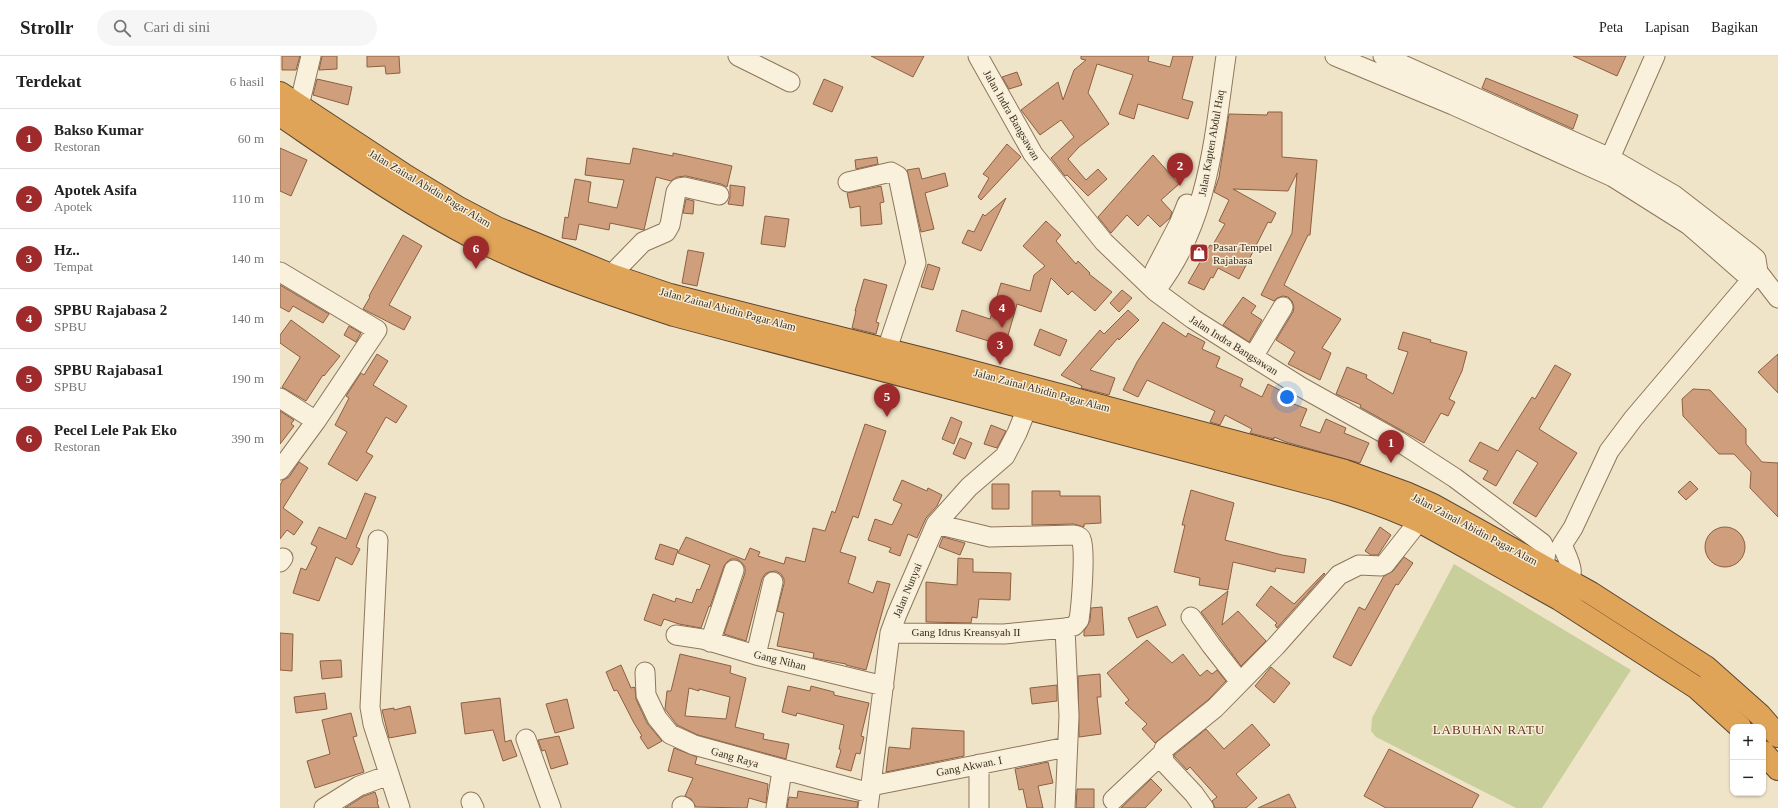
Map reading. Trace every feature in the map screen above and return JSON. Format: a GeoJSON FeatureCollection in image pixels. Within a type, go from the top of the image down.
{"type":"FeatureCollection","features":[{"type":"Feature","properties":{"kind":"highway","name":"Jalan Zainal Abidin Pagar Alam"},"geometry":{"type":"LineString","coordinates":[[280,93],[406,176],[457,207],[606,283],[674,315],[1333,489],[1368,500],[1419,521],[1559,599],[1697,688],[1737,724]]}},
{"type":"Feature","properties":{"kind":"highway","name":"Jalan Zainal Abidin Pagar Alam"},"geometry":{"type":"LineString","coordinates":[[280,115],[396,193],[447,224],[533,265],[606,283],[670,296],[887,350],[1345,471],[1406,493],[1433,505],[1571,581],[1706,667],[1760,715],[1778,736]]}},
{"type":"Feature","properties":{"kind":"highway"},"geometry":{"type":"LineString","coordinates":[[1766,755],[1778,769]]}},
{"type":"Feature","properties":{"kind":"street"},"geometry":{"type":"LineString","coordinates":[[299,106],[311,56]]}},
{"type":"Feature","properties":{"kind":"street"},"geometry":{"type":"LineString","coordinates":[[738,56],[790,82]]}},
{"type":"Feature","properties":{"kind":"street","name":"Jalan Indra Bangsawan"},"geometry":{"type":"LineString","coordinates":[[978,56],[1033,154],[1104,242],[1151,287],[1193,319],[1253,357],[1301,387],[1398,441],[1455,478],[1542,543],[1546,551],[1544,567]]}},
{"type":"Feature","properties":{"kind":"street","name":"Jalan Kapten Abdul Haq"},"geometry":{"type":"LineString","coordinates":[[1151,287],[1179,224],[1194,184],[1214,56]]}},
{"type":"Feature","properties":{"kind":"street","name":"Jalan Kapten Abdul Haq"},"geometry":{"type":"LineString","coordinates":[[1151,287],[1167,276],[1189,236],[1205,188],[1226,56]]}},
{"type":"Feature","properties":{"kind":"street"},"geometry":{"type":"LineString","coordinates":[[1335,56],[1453,105],[1613,177],[1689,225],[1744,273],[1758,272]]}},
{"type":"Feature","properties":{"kind":"street"},"geometry":{"type":"LineString","coordinates":[[1383,56],[1610,158],[1674,195],[1756,259],[1758,272],[1778,298]]}},
{"type":"Feature","properties":{"kind":"street"},"geometry":{"type":"LineString","coordinates":[[1610,158],[1655,56]]}},
{"type":"Feature","properties":{"kind":"street"},"geometry":{"type":"LineString","coordinates":[[848,182],[891,172],[898,176],[916,255],[916,263],[887,350]]}},
{"type":"Feature","properties":{"kind":"street"},"geometry":{"type":"LineString","coordinates":[[606,283],[642,242],[666,232],[670,225],[676,192],[679,188],[684,187],[719,195]]}},
{"type":"Feature","properties":{"kind":"street"},"geometry":{"type":"LineString","coordinates":[[280,272],[377,330],[316,421],[280,470]]}},
{"type":"Feature","properties":{"kind":"street"},"geometry":{"type":"LineString","coordinates":[[1559,599],[1571,581],[1571,565],[1562,545],[1573,528],[1609,451],[1633,419],[1758,272]]}},
{"type":"Feature","properties":{"kind":"street"},"geometry":{"type":"LineString","coordinates":[[1253,357],[1283,307]]}},
{"type":"Feature","properties":{"kind":"street"},"geometry":{"type":"LineString","coordinates":[[280,398],[316,421]]}},
{"type":"Feature","properties":{"kind":"street","name":"Jalan Nunyai"},"geometry":{"type":"LineString","coordinates":[[870,796],[890,632],[896,614],[936,524],[969,487],[1005,456],[1017,433],[1027,408]]}},
{"type":"Feature","properties":{"kind":"street"},"geometry":{"type":"LineString","coordinates":[[1113,800],[1163,753],[1164,749],[1215,708],[1276,646],[1340,575],[1358,565],[1381,566],[1385,564],[1419,521]]}},
{"type":"Feature","properties":{"kind":"street"},"geometry":{"type":"LineString","coordinates":[[936,524],[990,537],[1074,535],[1078,536],[1082,540],[1083,555],[1080,614],[1074,626],[1065,628],[1069,716],[1065,808]]}},
{"type":"Feature","properties":{"kind":"street"},"geometry":{"type":"LineString","coordinates":[[378,540],[370,707],[373,724],[400,808]]}},
{"type":"Feature","properties":{"kind":"street"},"geometry":{"type":"LineString","coordinates":[[710,642],[734,570]]}},
{"type":"Feature","properties":{"kind":"street"},"geometry":{"type":"LineString","coordinates":[[756,655],[773,582]]}},
{"type":"Feature","properties":{"kind":"street"},"geometry":{"type":"LineString","coordinates":[[1191,617],[1240,682]]}},
{"type":"Feature","properties":{"kind":"street","name":"Gang Idrus Kreansyah II"},"geometry":{"type":"LineString","coordinates":[[890,632],[1004,634],[1065,628]]}},
{"type":"Feature","properties":{"kind":"street","name":"Gang Nihan"},"geometry":{"type":"LineString","coordinates":[[676,635],[710,642],[756,655],[884,686]]}},
{"type":"Feature","properties":{"kind":"street","name":"Gang Raya"},"geometry":{"type":"LineString","coordinates":[[645,672],[646,695],[657,718],[670,734],[694,745],[870,796]]}},
{"type":"Feature","properties":{"kind":"street"},"geometry":{"type":"LineString","coordinates":[[526,739],[552,808]]}},
{"type":"Feature","properties":{"kind":"street","name":"Gang Akwan. I"},"geometry":{"type":"LineString","coordinates":[[870,796],[979,764],[1067,747]]}},
{"type":"Feature","properties":{"kind":"street"},"geometry":{"type":"LineString","coordinates":[[1163,753],[1164,762],[1194,794],[1204,808]]}},
{"type":"Feature","properties":{"kind":"street"},"geometry":{"type":"LineString","coordinates":[[979,764],[979,808]]}},
{"type":"Feature","properties":{"kind":"street"},"geometry":{"type":"LineString","coordinates":[[776,808],[782,771]]}},
{"type":"Feature","properties":{"kind":"street"},"geometry":{"type":"LineString","coordinates":[[324,808],[359,786],[389,775]]}},
{"type":"Feature","properties":{"kind":"green space"},"geometry":{"type":"Polygon","coordinates":[[[1454,564],[1631,670],[1542,808],[1516,808],[1376,737],[1371,731],[1372,718],[1454,564]]]}},
{"type":"Feature","properties":{"kind":"building"},"geometry":{"type":"Polygon","coordinates":[[[282,56],[300,56],[296,70],[282,70],[282,56]]]}},
{"type":"Feature","properties":{"kind":"building"},"geometry":{"type":"Polygon","coordinates":[[[322,56],[337,56],[337,69],[319,70],[322,56]]]}},
{"type":"Feature","properties":{"kind":"building"},"geometry":{"type":"Polygon","coordinates":[[[367,56],[399,56],[400,73],[386,74],[385,66],[367,67],[367,56]]]}},
{"type":"Feature","properties":{"kind":"building"},"geometry":{"type":"Polygon","coordinates":[[[871,56],[924,56],[913,77],[871,56]]]}},
{"type":"Feature","properties":{"kind":"building"},"geometry":{"type":"Polygon","coordinates":[[[1081,56],[1149,56],[1148,61],[1170,67],[1173,56],[1193,56],[1182,99],[1193,102],[1188,119],[1138,104],[1134,119],[1119,114],[1133,75],[1097,64],[1088,93],[1109,124],[1079,147],[1068,159],[1086,180],[1098,169],[1107,179],[1088,196],[1067,175],[1065,176],[1051,158],[1074,137],[1061,120],[1040,135],[1021,110],[1058,82],[1063,100],[1074,70],[1086,60],[1081,59],[1081,56]]]}},
{"type":"Feature","properties":{"kind":"building"},"geometry":{"type":"Polygon","coordinates":[[[1573,56],[1626,56],[1617,76],[1573,56]]]}},
{"type":"Feature","properties":{"kind":"building"},"geometry":{"type":"Polygon","coordinates":[[[1017,72],[1022,85],[1009,89],[1002,77],[1017,72]]]}},
{"type":"Feature","properties":{"kind":"building"},"geometry":{"type":"Polygon","coordinates":[[[1486,78],[1578,115],[1573,129],[1482,88],[1486,78]]]}},
{"type":"Feature","properties":{"kind":"building"},"geometry":{"type":"Polygon","coordinates":[[[317,79],[352,87],[348,105],[313,95],[317,79]]]}},
{"type":"Feature","properties":{"kind":"building"},"geometry":{"type":"Polygon","coordinates":[[[824,79],[843,87],[832,112],[813,104],[824,79]]]}},
{"type":"Feature","properties":{"kind":"building"},"geometry":{"type":"Polygon","coordinates":[[[1268,112],[1282,112],[1282,157],[1317,160],[1310,235],[1308,235],[1284,285],[1341,319],[1322,348],[1331,353],[1320,380],[1288,364],[1295,352],[1276,340],[1293,312],[1294,307],[1292,301],[1288,297],[1283,296],[1274,301],[1261,295],[1292,233],[1297,173],[1288,191],[1233,189],[1276,213],[1271,223],[1268,222],[1239,279],[1218,268],[1204,290],[1188,283],[1210,245],[1212,246],[1225,224],[1219,221],[1229,200],[1214,192],[1219,177],[1229,114],[1267,115],[1268,112]]]}},
{"type":"Feature","properties":{"kind":"building"},"geometry":{"type":"Polygon","coordinates":[[[1007,144],[1021,157],[981,200],[978,197],[989,178],[983,174],[1007,144]]]}},
{"type":"Feature","properties":{"kind":"building"},"geometry":{"type":"Polygon","coordinates":[[[280,148],[307,160],[291,196],[280,191],[280,148]]]}},
{"type":"Feature","properties":{"kind":"building"},"geometry":{"type":"Polygon","coordinates":[[[633,148],[673,156],[673,153],[732,166],[727,187],[721,184],[686,176],[677,177],[671,181],[656,177],[644,230],[610,223],[609,230],[579,224],[576,240],[562,238],[565,217],[568,218],[575,179],[591,182],[588,202],[617,208],[624,180],[585,175],[587,158],[630,164],[633,148]]]}},
{"type":"Feature","properties":{"kind":"building"},"geometry":{"type":"Polygon","coordinates":[[[1153,155],[1179,184],[1161,200],[1172,212],[1170,218],[1160,227],[1148,215],[1138,226],[1127,215],[1111,233],[1098,217],[1153,155]]]}},
{"type":"Feature","properties":{"kind":"building"},"geometry":{"type":"Polygon","coordinates":[[[877,157],[878,164],[856,169],[855,160],[877,157]]]}},
{"type":"Feature","properties":{"kind":"building"},"geometry":{"type":"Polygon","coordinates":[[[919,168],[922,179],[945,173],[948,186],[925,193],[934,229],[921,232],[907,170],[919,168]]]}},
{"type":"Feature","properties":{"kind":"building"},"geometry":{"type":"Polygon","coordinates":[[[730,185],[745,187],[743,206],[728,204],[730,197],[730,185]]]}},
{"type":"Feature","properties":{"kind":"building"},"geometry":{"type":"Polygon","coordinates":[[[881,186],[884,202],[880,203],[882,224],[861,226],[860,206],[850,208],[847,193],[881,186]]]}},
{"type":"Feature","properties":{"kind":"building"},"geometry":{"type":"Polygon","coordinates":[[[1006,198],[981,251],[962,243],[968,230],[974,232],[983,214],[985,216],[1006,198]]]}},
{"type":"Feature","properties":{"kind":"building"},"geometry":{"type":"Polygon","coordinates":[[[686,199],[694,201],[693,214],[683,213],[686,199]]]}},
{"type":"Feature","properties":{"kind":"building"},"geometry":{"type":"Polygon","coordinates":[[[765,216],[789,219],[785,247],[761,244],[765,216]]]}},
{"type":"Feature","properties":{"kind":"building"},"geometry":{"type":"Polygon","coordinates":[[[1046,221],[1061,235],[1056,241],[1076,264],[1078,261],[1090,273],[1089,274],[1112,292],[1095,311],[1072,291],[1068,295],[1051,278],[1041,312],[1017,304],[1005,346],[956,331],[962,310],[990,319],[1001,283],[1030,291],[1034,275],[1045,266],[1023,246],[1046,221]]]}},
{"type":"Feature","properties":{"kind":"building"},"geometry":{"type":"Polygon","coordinates":[[[403,235],[422,246],[389,305],[411,317],[404,330],[363,309],[403,235]]]}},
{"type":"Feature","properties":{"kind":"building"},"geometry":{"type":"Polygon","coordinates":[[[688,250],[704,253],[697,286],[682,283],[688,250]]]}},
{"type":"Feature","properties":{"kind":"building"},"geometry":{"type":"Polygon","coordinates":[[[928,264],[940,268],[933,290],[921,287],[928,264]]]}},
{"type":"Feature","properties":{"kind":"building"},"geometry":{"type":"Polygon","coordinates":[[[864,279],[887,285],[876,322],[879,323],[876,334],[852,328],[864,279]]]}},
{"type":"Feature","properties":{"kind":"building"},"geometry":{"type":"Polygon","coordinates":[[[280,285],[329,314],[323,323],[293,306],[289,312],[280,307],[280,285]]]}},
{"type":"Feature","properties":{"kind":"building"},"geometry":{"type":"Polygon","coordinates":[[[1122,290],[1132,298],[1119,312],[1110,303],[1122,290]]]}},
{"type":"Feature","properties":{"kind":"building"},"geometry":{"type":"Polygon","coordinates":[[[1243,297],[1256,306],[1251,313],[1262,320],[1249,342],[1223,325],[1243,297]]]}},
{"type":"Feature","properties":{"kind":"building"},"geometry":{"type":"Polygon","coordinates":[[[1128,310],[1139,320],[1119,340],[1118,338],[1090,370],[1115,378],[1109,395],[1081,388],[1082,386],[1061,375],[1100,330],[1104,334],[1128,310]]]}},
{"type":"Feature","properties":{"kind":"building"},"geometry":{"type":"Polygon","coordinates":[[[291,320],[340,356],[324,376],[323,375],[306,401],[282,387],[300,358],[280,343],[280,335],[291,320]]]}},
{"type":"Feature","properties":{"kind":"building"},"geometry":{"type":"Polygon","coordinates":[[[1163,322],[1186,337],[1188,333],[1205,342],[1202,349],[1220,357],[1216,367],[1243,379],[1240,386],[1262,397],[1268,384],[1289,395],[1286,401],[1307,409],[1300,426],[1320,433],[1326,419],[1346,428],[1344,433],[1369,443],[1360,463],[1286,442],[1274,437],[1274,439],[1250,433],[1252,429],[1225,415],[1220,425],[1210,422],[1215,411],[1147,380],[1138,397],[1123,390],[1137,362],[1163,322]]]}},
{"type":"Feature","properties":{"kind":"building"},"geometry":{"type":"Polygon","coordinates":[[[349,326],[361,333],[356,342],[344,335],[349,326]]]}},
{"type":"Feature","properties":{"kind":"building"},"geometry":{"type":"Polygon","coordinates":[[[1040,329],[1067,340],[1060,356],[1034,345],[1040,329]]]}},
{"type":"Feature","properties":{"kind":"building"},"geometry":{"type":"Polygon","coordinates":[[[1403,332],[1431,340],[1430,342],[1467,352],[1462,371],[1449,399],[1455,402],[1448,416],[1441,413],[1424,443],[1360,407],[1361,405],[1336,394],[1347,367],[1367,375],[1366,378],[1393,394],[1408,352],[1398,349],[1403,332]]]}},
{"type":"Feature","properties":{"kind":"building"},"geometry":{"type":"Polygon","coordinates":[[[377,354],[388,361],[373,385],[407,406],[396,423],[386,417],[366,452],[373,456],[357,481],[328,464],[347,432],[335,425],[349,398],[346,396],[361,373],[364,375],[377,354]]]}},
{"type":"Feature","properties":{"kind":"building"},"geometry":{"type":"Polygon","coordinates":[[[1778,354],[1778,393],[1758,372],[1778,354]]]}},
{"type":"Feature","properties":{"kind":"building"},"geometry":{"type":"Polygon","coordinates":[[[1555,365],[1571,374],[1539,429],[1577,453],[1536,517],[1513,503],[1538,463],[1517,450],[1496,486],[1483,479],[1488,471],[1469,461],[1480,442],[1498,451],[1532,397],[1535,399],[1555,365]]]}},
{"type":"Feature","properties":{"kind":"building"},"geometry":{"type":"Polygon","coordinates":[[[1693,389],[1710,390],[1746,429],[1746,444],[1762,462],[1778,463],[1778,517],[1750,488],[1751,472],[1734,454],[1719,454],[1683,416],[1682,399],[1693,389]]]}},
{"type":"Feature","properties":{"kind":"building"},"geometry":{"type":"Polygon","coordinates":[[[280,411],[294,420],[291,424],[294,426],[280,444],[280,411]]]}},
{"type":"Feature","properties":{"kind":"building"},"geometry":{"type":"Polygon","coordinates":[[[951,417],[962,422],[954,444],[942,439],[951,417]]]}},
{"type":"Feature","properties":{"kind":"building"},"geometry":{"type":"Polygon","coordinates":[[[865,424],[886,431],[858,518],[853,516],[840,552],[856,557],[848,583],[873,593],[877,581],[890,584],[866,670],[846,664],[813,658],[814,653],[777,646],[784,613],[777,611],[784,579],[781,574],[776,571],[765,574],[762,579],[746,641],[724,634],[745,573],[745,567],[737,559],[731,559],[724,566],[701,628],[679,624],[664,619],[661,626],[644,620],[653,594],[675,602],[676,598],[692,603],[697,589],[700,590],[710,565],[678,553],[686,537],[745,560],[750,548],[760,552],[758,556],[784,564],[786,557],[805,562],[813,528],[825,531],[832,511],[835,513],[865,424]]]}},
{"type":"Feature","properties":{"kind":"building"},"geometry":{"type":"Polygon","coordinates":[[[991,425],[1006,431],[997,448],[984,444],[991,425]]]}},
{"type":"Feature","properties":{"kind":"building"},"geometry":{"type":"Polygon","coordinates":[[[960,438],[972,443],[965,459],[953,454],[960,438]]]}},
{"type":"Feature","properties":{"kind":"building"},"geometry":{"type":"Polygon","coordinates":[[[299,462],[308,468],[283,508],[303,522],[294,535],[287,530],[280,539],[280,485],[283,480],[289,477],[299,462]]]}},
{"type":"Feature","properties":{"kind":"building"},"geometry":{"type":"Polygon","coordinates":[[[902,480],[927,491],[928,488],[942,495],[937,506],[926,518],[917,538],[908,534],[900,556],[889,552],[891,548],[868,540],[875,519],[892,525],[902,504],[893,500],[902,480]]]}},
{"type":"Feature","properties":{"kind":"building"},"geometry":{"type":"Polygon","coordinates":[[[1690,481],[1698,489],[1686,500],[1678,492],[1690,481]]]}},
{"type":"Feature","properties":{"kind":"building"},"geometry":{"type":"Polygon","coordinates":[[[992,484],[1009,484],[1009,509],[992,509],[992,484]]]}},
{"type":"Feature","properties":{"kind":"building"},"geometry":{"type":"Polygon","coordinates":[[[1191,490],[1234,503],[1225,540],[1282,555],[1306,559],[1304,573],[1276,568],[1275,572],[1233,562],[1228,590],[1199,585],[1200,578],[1174,572],[1185,525],[1182,525],[1191,490]]]}},
{"type":"Feature","properties":{"kind":"building"},"geometry":{"type":"Polygon","coordinates":[[[1032,491],[1060,491],[1060,496],[1100,496],[1101,523],[1084,524],[1084,527],[1074,524],[1032,525],[1032,491]]]}},
{"type":"Feature","properties":{"kind":"building"},"geometry":{"type":"Polygon","coordinates":[[[365,493],[376,497],[356,547],[360,549],[352,565],[336,557],[319,601],[293,593],[301,568],[306,570],[317,547],[311,544],[319,527],[346,539],[365,493]]]}},
{"type":"Feature","properties":{"kind":"building"},"geometry":{"type":"Polygon","coordinates":[[[1380,527],[1391,535],[1378,555],[1371,555],[1365,551],[1380,527]]]}},
{"type":"Feature","properties":{"kind":"building"},"geometry":{"type":"Polygon","coordinates":[[[1729,527],[1736,530],[1742,536],[1745,547],[1744,555],[1736,564],[1729,567],[1721,567],[1714,564],[1706,555],[1705,543],[1708,536],[1717,528],[1729,527]]]}},
{"type":"Feature","properties":{"kind":"building"},"geometry":{"type":"Polygon","coordinates":[[[943,537],[965,543],[960,555],[939,547],[943,537]]]}},
{"type":"Feature","properties":{"kind":"building"},"geometry":{"type":"Polygon","coordinates":[[[660,544],[678,550],[673,565],[655,559],[660,544]]]}},
{"type":"Feature","properties":{"kind":"building"},"geometry":{"type":"Polygon","coordinates":[[[1404,557],[1413,563],[1398,585],[1396,584],[1351,666],[1333,657],[1359,607],[1365,610],[1384,576],[1393,571],[1404,557]]]}},
{"type":"Feature","properties":{"kind":"building"},"geometry":{"type":"Polygon","coordinates":[[[958,558],[973,559],[973,572],[1011,573],[1010,600],[979,599],[977,618],[972,617],[971,623],[926,622],[926,582],[957,585],[958,558]]]}},
{"type":"Feature","properties":{"kind":"building"},"geometry":{"type":"Polygon","coordinates":[[[1324,573],[1325,574],[1277,628],[1275,625],[1277,623],[1256,605],[1271,586],[1294,604],[1324,573]]]}},
{"type":"Feature","properties":{"kind":"building"},"geometry":{"type":"Polygon","coordinates":[[[1228,591],[1222,625],[1238,611],[1266,641],[1241,666],[1201,612],[1228,591]]]}},
{"type":"Feature","properties":{"kind":"building"},"geometry":{"type":"Polygon","coordinates":[[[1157,606],[1166,625],[1137,638],[1128,618],[1157,606]]]}},
{"type":"Feature","properties":{"kind":"building"},"geometry":{"type":"Polygon","coordinates":[[[1102,607],[1104,635],[1084,636],[1084,631],[1090,621],[1091,608],[1102,607]]]}},
{"type":"Feature","properties":{"kind":"building"},"geometry":{"type":"Polygon","coordinates":[[[280,633],[293,634],[292,671],[280,670],[280,633]]]}},
{"type":"Feature","properties":{"kind":"building"},"geometry":{"type":"Polygon","coordinates":[[[1147,640],[1172,663],[1183,654],[1200,676],[1207,670],[1212,674],[1217,670],[1226,681],[1208,700],[1155,743],[1142,729],[1147,724],[1125,703],[1129,700],[1107,673],[1147,640]]]}},
{"type":"Feature","properties":{"kind":"building"},"geometry":{"type":"Polygon","coordinates":[[[680,654],[731,666],[730,673],[746,678],[735,727],[764,734],[763,739],[789,744],[786,759],[698,735],[677,725],[665,709],[667,691],[671,691],[680,654]],[[689,688],[685,716],[726,719],[730,697],[699,689],[699,691],[689,688]]]}},
{"type":"Feature","properties":{"kind":"building"},"geometry":{"type":"Polygon","coordinates":[[[341,660],[342,677],[322,679],[320,661],[341,660]]]}},
{"type":"Feature","properties":{"kind":"building"},"geometry":{"type":"Polygon","coordinates":[[[621,665],[631,688],[635,688],[636,699],[647,723],[662,741],[648,749],[640,737],[642,736],[617,690],[614,691],[606,672],[621,665]]]}},
{"type":"Feature","properties":{"kind":"building"},"geometry":{"type":"Polygon","coordinates":[[[1271,667],[1290,683],[1274,703],[1255,686],[1271,667]]]}},
{"type":"Feature","properties":{"kind":"building"},"geometry":{"type":"Polygon","coordinates":[[[1100,674],[1101,697],[1097,697],[1101,734],[1079,737],[1078,676],[1100,674]]]}},
{"type":"Feature","properties":{"kind":"building"},"geometry":{"type":"Polygon","coordinates":[[[1057,685],[1057,701],[1032,704],[1030,688],[1057,685]]]}},
{"type":"Feature","properties":{"kind":"building"},"geometry":{"type":"Polygon","coordinates":[[[788,686],[810,691],[811,686],[834,692],[834,695],[869,703],[861,736],[864,737],[860,754],[856,753],[851,771],[836,767],[841,750],[839,749],[844,725],[797,713],[796,716],[782,712],[788,686]]]}},
{"type":"Feature","properties":{"kind":"building"},"geometry":{"type":"Polygon","coordinates":[[[325,693],[327,709],[296,713],[294,697],[325,693]]]}},
{"type":"Feature","properties":{"kind":"building"},"geometry":{"type":"Polygon","coordinates":[[[500,698],[505,742],[511,740],[517,756],[503,761],[493,730],[465,734],[461,703],[500,698]]]}},
{"type":"Feature","properties":{"kind":"building"},"geometry":{"type":"Polygon","coordinates":[[[567,699],[574,728],[555,733],[546,704],[567,699]]]}},
{"type":"Feature","properties":{"kind":"building"},"geometry":{"type":"Polygon","coordinates":[[[410,706],[416,733],[389,738],[382,710],[394,708],[394,710],[410,706]]]}},
{"type":"Feature","properties":{"kind":"building"},"geometry":{"type":"Polygon","coordinates":[[[351,713],[357,736],[353,737],[364,772],[315,788],[307,761],[330,754],[322,720],[351,713]]]}},
{"type":"Feature","properties":{"kind":"building"},"geometry":{"type":"Polygon","coordinates":[[[1252,724],[1270,745],[1236,774],[1257,798],[1246,808],[1215,808],[1212,801],[1217,797],[1190,767],[1187,770],[1174,755],[1206,729],[1224,749],[1252,724]]]}},
{"type":"Feature","properties":{"kind":"building"},"geometry":{"type":"Polygon","coordinates":[[[912,728],[964,731],[964,756],[886,772],[889,747],[910,749],[912,728]]]}},
{"type":"Feature","properties":{"kind":"building"},"geometry":{"type":"Polygon","coordinates":[[[559,736],[568,764],[551,769],[545,750],[542,751],[538,740],[559,736]]]}},
{"type":"Feature","properties":{"kind":"building"},"geometry":{"type":"Polygon","coordinates":[[[674,748],[697,757],[695,764],[768,784],[766,803],[749,798],[747,808],[696,807],[691,799],[685,796],[693,778],[668,771],[674,748]]]}},
{"type":"Feature","properties":{"kind":"building"},"geometry":{"type":"Polygon","coordinates":[[[1389,749],[1479,795],[1472,808],[1386,808],[1364,796],[1389,749]]]}},
{"type":"Feature","properties":{"kind":"building"},"geometry":{"type":"Polygon","coordinates":[[[1048,762],[1053,783],[1038,786],[1043,808],[1027,808],[1023,789],[1019,790],[1015,769],[1048,762]]]}},
{"type":"Feature","properties":{"kind":"building"},"geometry":{"type":"Polygon","coordinates":[[[1151,779],[1162,790],[1145,808],[1121,808],[1151,779]]]}},
{"type":"Feature","properties":{"kind":"building"},"geometry":{"type":"Polygon","coordinates":[[[1077,789],[1094,789],[1094,808],[1076,808],[1077,789]]]}},
{"type":"Feature","properties":{"kind":"building"},"geometry":{"type":"Polygon","coordinates":[[[798,791],[858,802],[857,808],[787,808],[789,797],[797,798],[798,791]]]}},
{"type":"Feature","properties":{"kind":"building"},"geometry":{"type":"Polygon","coordinates":[[[375,792],[379,808],[345,808],[364,796],[375,792]]]}},
{"type":"Feature","properties":{"kind":"building"},"geometry":{"type":"Polygon","coordinates":[[[1289,794],[1296,808],[1258,808],[1289,794]]]}},
{"type":"Feature","properties":{"kind":"place","name":"Apotek Asifa"},"geometry":{"type":"Point","coordinates":[1180,186]}},
{"type":"Feature","properties":{"kind":"place","name":"Pasar Tempel Rajabasa"},"geometry":{"type":"Point","coordinates":[1199,253]}},
{"type":"Feature","properties":{"kind":"place","name":"Pecel Lele Pak Eko"},"geometry":{"type":"Point","coordinates":[476,269]}},
{"type":"Feature","properties":{"kind":"place","name":"SPBU Rajabasa 2"},"geometry":{"type":"Point","coordinates":[1002,328]}},
{"type":"Feature","properties":{"kind":"place","name":"Hz.."},"geometry":{"type":"Point","coordinates":[1000,365]}},
{"type":"Feature","properties":{"kind":"place","name":"SPBU Rajabasa1"},"geometry":{"type":"Point","coordinates":[887,417]}},
{"type":"Feature","properties":{"kind":"place","name":"Bakso Kumar"},"geometry":{"type":"Point","coordinates":[1391,463]}},
{"type":"Feature","properties":{"kind":"district","name":"LABUHAN RATU"},"geometry":{"type":"Point","coordinates":[1489,729]}}]}
